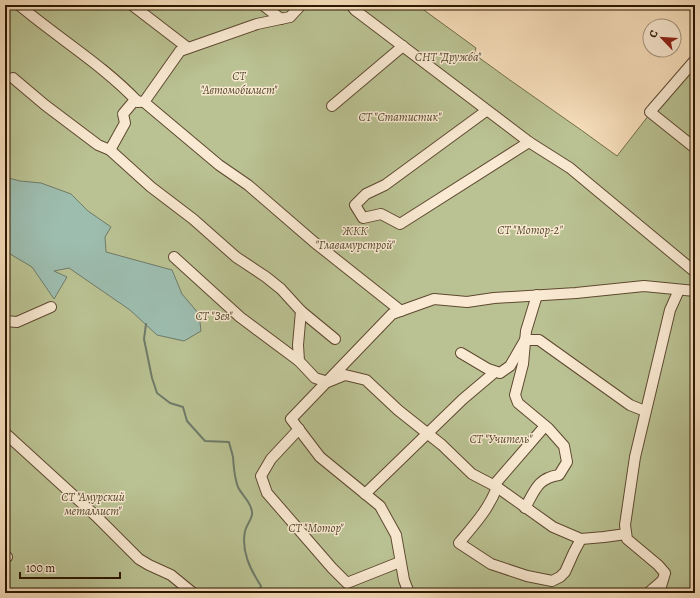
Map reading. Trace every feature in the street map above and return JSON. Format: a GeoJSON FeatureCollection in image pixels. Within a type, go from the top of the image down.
{"type":"FeatureCollection","features":[{"type":"Feature","properties":{"kind":"street"},"geometry":{"type":"LineString","coordinates":[[19,5],[41,24],[75,48],[123,86],[219,165],[248,185],[314,242],[402,311]]}},
{"type":"Feature","properties":{"kind":"street"},"geometry":{"type":"LineString","coordinates":[[132,5],[188,48]]}},
{"type":"Feature","properties":{"kind":"street"},"geometry":{"type":"LineString","coordinates":[[263,5],[282,18]]}},
{"type":"Feature","properties":{"kind":"street"},"geometry":{"type":"LineString","coordinates":[[141,102],[180,51],[257,24],[290,17],[301,5]]}},
{"type":"Feature","properties":{"kind":"street"},"geometry":{"type":"LineString","coordinates":[[351,5],[355,10],[486,111],[529,142],[570,168],[695,272]]}},
{"type":"Feature","properties":{"kind":"street"},"geometry":{"type":"LineString","coordinates":[[332,106],[402,46]]}},
{"type":"Feature","properties":{"kind":"street"},"geometry":{"type":"LineString","coordinates":[[695,60],[650,112],[695,148]]}},
{"type":"Feature","properties":{"kind":"street"},"geometry":{"type":"LineString","coordinates":[[13,78],[45,105],[98,145],[110,150],[151,187],[193,219],[236,257],[281,289],[301,311],[336,338]]}},
{"type":"Feature","properties":{"kind":"street"},"geometry":{"type":"LineString","coordinates":[[110,150],[125,124],[123,114],[134,101],[141,102]]}},
{"type":"Feature","properties":{"kind":"street"},"geometry":{"type":"LineString","coordinates":[[486,111],[385,185],[366,194],[355,205],[363,218],[381,214],[400,224],[529,142]]}},
{"type":"Feature","properties":{"kind":"street"},"geometry":{"type":"LineString","coordinates":[[174,257],[240,316],[299,361],[315,378],[328,382],[345,375],[366,380],[442,445],[472,474],[495,486],[553,527],[581,539],[604,538],[626,534]]}},
{"type":"Feature","properties":{"kind":"street"},"geometry":{"type":"LineString","coordinates":[[409,593],[404,580],[396,535],[380,506],[320,457],[291,419],[392,314],[434,299],[467,302],[494,298],[576,293],[644,286],[695,291]]}},
{"type":"Feature","properties":{"kind":"street"},"geometry":{"type":"LineString","coordinates":[[659,593],[665,573],[658,565],[626,539],[625,525],[635,457],[645,412],[670,310],[679,290]]}},
{"type":"Feature","properties":{"kind":"street"},"geometry":{"type":"LineString","coordinates":[[525,508],[542,480],[551,476],[559,475],[567,462],[564,446],[545,426],[518,403],[515,395],[522,364],[526,331],[537,296]]}},
{"type":"Feature","properties":{"kind":"street"},"geometry":{"type":"LineString","coordinates":[[5,321],[17,322],[51,307]]}},
{"type":"Feature","properties":{"kind":"street"},"geometry":{"type":"LineString","coordinates":[[299,361],[298,345],[301,311]]}},
{"type":"Feature","properties":{"kind":"street"},"geometry":{"type":"LineString","coordinates":[[525,340],[539,340],[630,405],[645,412]]}},
{"type":"Feature","properties":{"kind":"street"},"geometry":{"type":"LineString","coordinates":[[461,352],[488,369],[500,373],[510,366],[525,340]]}},
{"type":"Feature","properties":{"kind":"street"},"geometry":{"type":"LineString","coordinates":[[365,494],[463,399],[495,372]]}},
{"type":"Feature","properties":{"kind":"street"},"geometry":{"type":"LineString","coordinates":[[545,426],[495,486],[493,498],[483,515],[459,543],[491,564],[526,576],[552,581],[560,577],[565,572],[581,539]]}},
{"type":"Feature","properties":{"kind":"street"},"geometry":{"type":"LineString","coordinates":[[299,429],[271,459],[260,476],[267,493],[332,568],[347,583],[400,562]]}},
{"type":"Feature","properties":{"kind":"street"},"geometry":{"type":"LineString","coordinates":[[5,433],[96,516],[139,559],[149,566],[171,575],[193,593]]}},
{"type":"Feature","properties":{"kind":"street"},"geometry":{"type":"LineString","coordinates":[[648,593],[662,581]]}},
{"type":"Feature","properties":{"kind":"green space"},"geometry":{"type":"Polygon","coordinates":[[[5,5],[417,5],[476,48],[474,54],[617,156],[695,56],[695,593],[5,593],[5,5]]]}},
{"type":"Feature","properties":{"kind":"shaded area"},"geometry":{"type":"Polygon","coordinates":[[[5,177],[20,181],[41,183],[71,194],[88,211],[111,227],[105,237],[106,252],[172,270],[182,294],[199,314],[201,331],[184,341],[157,335],[130,310],[69,268],[54,271],[67,277],[54,299],[32,267],[5,251],[5,177]]]}},
{"type":"Feature","properties":{"kind":"waterway"},"geometry":{"type":"LineString","coordinates":[[146,324],[144,339],[152,378],[157,393],[170,403],[183,407],[187,421],[205,441],[229,442],[233,457],[234,472],[239,490],[249,502],[252,511],[245,531],[244,546],[247,560],[261,586],[258,593]]}},
{"type":"Feature","properties":{"kind":"park label","name":"СНТ \"Дружба\""},"geometry":{"type":"Point","coordinates":[448,57]}},
{"type":"Feature","properties":{"kind":"park label","name":"СТ \"Автомобилист\""},"geometry":{"type":"Point","coordinates":[239,83]}},
{"type":"Feature","properties":{"kind":"park label","name":"СТ \"Статистик\""},"geometry":{"type":"Point","coordinates":[400,117]}},
{"type":"Feature","properties":{"kind":"park label","name":"СТ \"Мотор-2\""},"geometry":{"type":"Point","coordinates":[530,230]}},
{"type":"Feature","properties":{"kind":"park label","name":"ЖКК \"Главамурстрой\""},"geometry":{"type":"Point","coordinates":[355,238]}},
{"type":"Feature","properties":{"kind":"park label","name":"СТ \"Зея\""},"geometry":{"type":"Point","coordinates":[214,316]}},
{"type":"Feature","properties":{"kind":"park label","name":"СТ \"Учитель\""},"geometry":{"type":"Point","coordinates":[501,439]}},
{"type":"Feature","properties":{"kind":"park label","name":"СТ \"Амурский металлист\""},"geometry":{"type":"Point","coordinates":[93,504]}},
{"type":"Feature","properties":{"kind":"park label","name":"СТ \"Мотор\""},"geometry":{"type":"Point","coordinates":[316,528]}}]}
